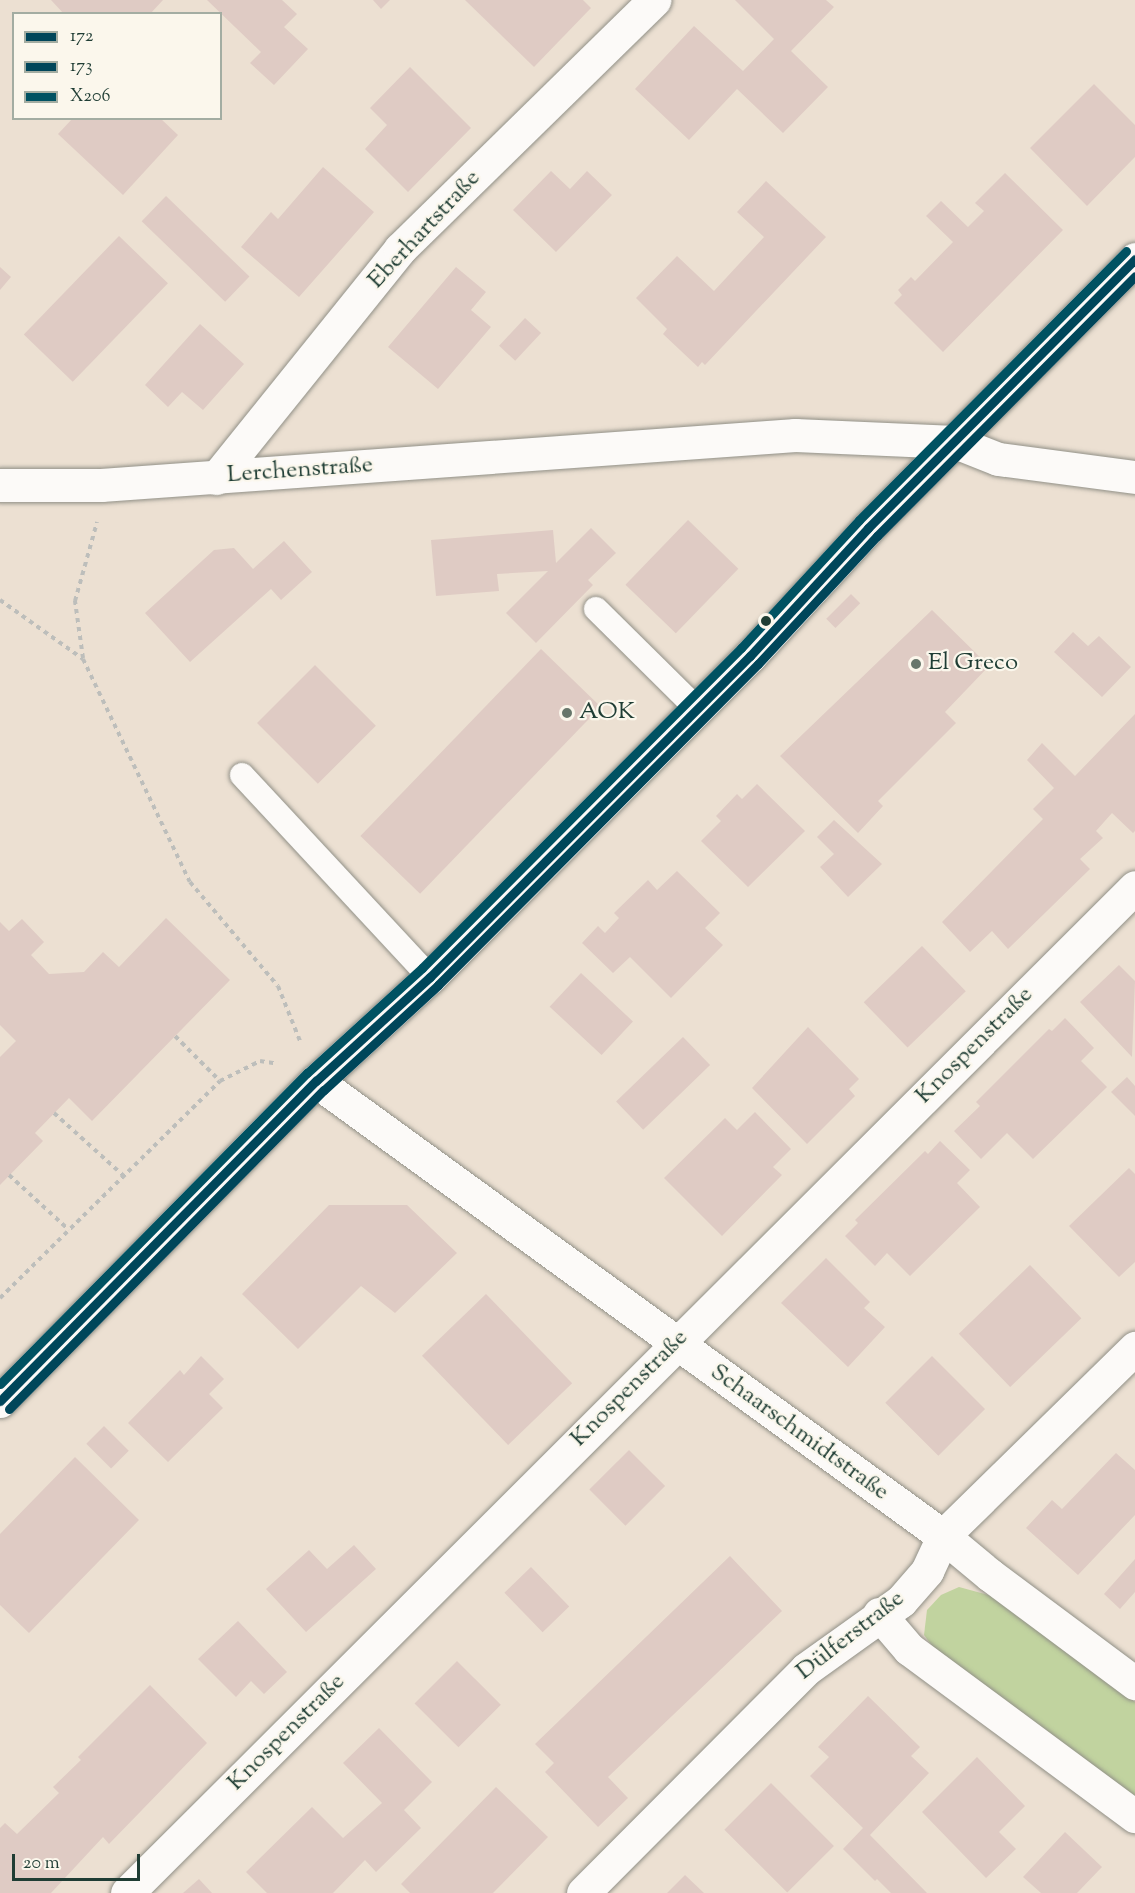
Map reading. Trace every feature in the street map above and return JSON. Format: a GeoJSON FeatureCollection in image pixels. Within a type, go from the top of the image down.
{"type":"FeatureCollection","features":[{"type":"Feature","properties":{"kind":"street","name":"Eberhartstraße"},"geometry":{"type":"LineString","coordinates":[[216,478],[400,249],[654,0]]}},
{"type":"Feature","properties":{"kind":"street"},"geometry":{"type":"LineString","coordinates":[[0,1401],[316,1081],[430,977],[1135,259]]}},
{"type":"Feature","properties":{"kind":"street","name":"Lerchenstraße"},"geometry":{"type":"LineString","coordinates":[[0,484],[101,485],[216,478],[795,435],[955,442],[998,459],[1135,477]]}},
{"type":"Feature","properties":{"kind":"street","name":"Knospenstraße"},"geometry":{"type":"LineString","coordinates":[[128,1893],[674,1344],[1135,886]]}},
{"type":"Feature","properties":{"kind":"street","name":"Schaarschmidtstraße"},"geometry":{"type":"LineString","coordinates":[[316,1081],[674,1344],[943,1536],[990,1575],[1135,1683]]}},
{"type":"Feature","properties":{"kind":"street","name":"Dülferstraße"},"geometry":{"type":"LineString","coordinates":[[583,1893],[806,1669],[879,1614],[901,1601],[927,1572],[943,1536],[1135,1348]]}},
{"type":"Feature","properties":{"kind":"street"},"geometry":{"type":"LineString","coordinates":[[879,1614],[909,1649],[1135,1816]]}},
{"type":"Feature","properties":{"kind":"lane"},"geometry":{"type":"LineString","coordinates":[[596,609],[696,708]]}},
{"type":"Feature","properties":{"kind":"lane"},"geometry":{"type":"LineString","coordinates":[[243,774],[430,977]]}},
{"type":"Feature","properties":{"kind":"path"},"geometry":{"type":"LineString","coordinates":[[101,485],[96,531],[75,601],[83,659],[190,882],[278,986],[316,1081]]}},
{"type":"Feature","properties":{"kind":"path"},"geometry":{"type":"LineString","coordinates":[[0,600],[83,659]]}},
{"type":"Feature","properties":{"kind":"path"},"geometry":{"type":"LineString","coordinates":[[175,1036],[220,1081]]}},
{"type":"Feature","properties":{"kind":"path"},"geometry":{"type":"LineString","coordinates":[[1,1295],[220,1081],[260,1061],[295,1067],[316,1081]]}},
{"type":"Feature","properties":{"kind":"path"},"geometry":{"type":"LineString","coordinates":[[54,1113],[124,1176]]}},
{"type":"Feature","properties":{"kind":"path"},"geometry":{"type":"LineString","coordinates":[[9,1176],[69,1230]]}},
{"type":"Feature","properties":{"kind":"green space"},"geometry":{"type":"Polygon","coordinates":[[[959,1587],[992,1596],[1135,1702],[1135,1797],[944,1662],[924,1635],[927,1610],[941,1595],[959,1587]]]}},
{"type":"Feature","properties":{"kind":"building"},"geometry":{"type":"Polygon","coordinates":[[[51,0],[163,0],[152,12],[62,12],[51,0]]]}},
{"type":"Feature","properties":{"kind":"building"},"geometry":{"type":"Polygon","coordinates":[[[207,0],[282,0],[297,14],[284,27],[308,49],[274,85],[250,63],[261,52],[207,0]]]}},
{"type":"Feature","properties":{"kind":"building"},"geometry":{"type":"Polygon","coordinates":[[[373,0],[390,0],[381,9],[373,0]]]}},
{"type":"Feature","properties":{"kind":"building"},"geometry":{"type":"Polygon","coordinates":[[[465,0],[583,0],[591,8],[534,67],[465,0]]]}},
{"type":"Feature","properties":{"kind":"building"},"geometry":{"type":"Polygon","coordinates":[[[735,0],[826,0],[834,7],[791,51],[828,87],[783,133],[737,89],[689,140],[635,89],[694,26],[743,71],[774,39],[735,0]]]}},
{"type":"Feature","properties":{"kind":"building"},"geometry":{"type":"Polygon","coordinates":[[[410,67],[471,128],[408,192],[365,149],[387,125],[370,108],[410,67]]]}},
{"type":"Feature","properties":{"kind":"building"},"geometry":{"type":"Polygon","coordinates":[[[1094,84],[1135,125],[1135,157],[1087,206],[1030,148],[1094,84]]]}},
{"type":"Feature","properties":{"kind":"building"},"geometry":{"type":"Polygon","coordinates":[[[71,120],[162,120],[178,135],[123,195],[58,134],[71,120]]]}},
{"type":"Feature","properties":{"kind":"building"},"geometry":{"type":"Polygon","coordinates":[[[323,167],[374,212],[299,297],[241,247],[271,212],[278,219],[323,167]]]}},
{"type":"Feature","properties":{"kind":"building"},"geometry":{"type":"Polygon","coordinates":[[[551,171],[570,189],[587,171],[612,195],[556,252],[513,210],[551,171]]]}},
{"type":"Feature","properties":{"kind":"building"},"geometry":{"type":"Polygon","coordinates":[[[1005,173],[1063,230],[943,352],[894,303],[902,295],[898,290],[911,277],[915,281],[953,242],[926,216],[941,201],[968,227],[984,211],[975,203],[1005,173]]]}},
{"type":"Feature","properties":{"kind":"building"},"geometry":{"type":"Polygon","coordinates":[[[766,181],[826,237],[705,365],[702,362],[698,367],[663,334],[667,329],[636,298],[677,256],[714,291],[764,237],[737,212],[766,181]]]}},
{"type":"Feature","properties":{"kind":"building"},"geometry":{"type":"Polygon","coordinates":[[[166,196],[249,277],[225,302],[142,221],[166,196]]]}},
{"type":"Feature","properties":{"kind":"building"},"geometry":{"type":"Polygon","coordinates":[[[119,236],[168,283],[73,382],[24,335],[119,236]]]}},
{"type":"Feature","properties":{"kind":"building"},"geometry":{"type":"Polygon","coordinates":[[[0,267],[11,277],[0,290],[0,267]]]}},
{"type":"Feature","properties":{"kind":"building"},"geometry":{"type":"Polygon","coordinates":[[[456,267],[486,292],[471,310],[491,327],[438,389],[388,347],[456,267]]]}},
{"type":"Feature","properties":{"kind":"building"},"geometry":{"type":"Polygon","coordinates":[[[525,318],[541,333],[515,361],[499,346],[525,318]]]}},
{"type":"Feature","properties":{"kind":"building"},"geometry":{"type":"Polygon","coordinates":[[[200,324],[244,364],[203,410],[182,392],[168,407],[145,385],[200,324]]]}},
{"type":"Feature","properties":{"kind":"building"},"geometry":{"type":"Polygon","coordinates":[[[688,520],[738,569],[676,633],[625,585],[688,520]]]}},
{"type":"Feature","properties":{"kind":"building"},"geometry":{"type":"Polygon","coordinates":[[[591,528],[616,553],[588,580],[593,585],[536,643],[506,613],[548,571],[497,574],[499,591],[436,596],[431,540],[553,530],[556,563],[591,528]]]}},
{"type":"Feature","properties":{"kind":"building"},"geometry":{"type":"Polygon","coordinates":[[[284,541],[312,572],[281,600],[271,589],[190,662],[145,613],[214,550],[234,548],[253,569],[284,541]]]}},
{"type":"Feature","properties":{"kind":"building"},"geometry":{"type":"Polygon","coordinates":[[[851,594],[860,603],[835,628],[826,619],[851,594]]]}},
{"type":"Feature","properties":{"kind":"building"},"geometry":{"type":"Polygon","coordinates":[[[932,610],[989,666],[945,712],[956,723],[878,801],[883,806],[858,833],[780,756],[932,610]]]}},
{"type":"Feature","properties":{"kind":"building"},"geometry":{"type":"Polygon","coordinates":[[[1073,632],[1088,646],[1099,636],[1131,667],[1102,697],[1054,652],[1073,632]]]}},
{"type":"Feature","properties":{"kind":"building"},"geometry":{"type":"Polygon","coordinates":[[[541,649],[601,707],[420,894],[360,836],[541,649]]]}},
{"type":"Feature","properties":{"kind":"building"},"geometry":{"type":"Polygon","coordinates":[[[315,665],[376,726],[318,784],[257,723],[315,665]]]}},
{"type":"Feature","properties":{"kind":"building"},"geometry":{"type":"Polygon","coordinates":[[[1135,714],[1135,831],[1133,833],[1112,813],[1096,831],[1103,838],[1080,859],[1090,869],[1008,949],[992,931],[970,952],[942,922],[1043,819],[1033,809],[1054,788],[1027,760],[1042,743],[1075,776],[1135,714]]]}},
{"type":"Feature","properties":{"kind":"building"},"geometry":{"type":"Polygon","coordinates":[[[757,784],[805,831],[748,887],[701,841],[721,821],[716,816],[737,794],[742,799],[757,784]]]}},
{"type":"Feature","properties":{"kind":"building"},"geometry":{"type":"Polygon","coordinates":[[[834,820],[882,864],[848,897],[820,867],[834,854],[817,837],[834,820]]]}},
{"type":"Feature","properties":{"kind":"building"},"geometry":{"type":"Polygon","coordinates":[[[677,871],[720,913],[705,928],[723,945],[671,998],[630,957],[613,973],[582,943],[598,926],[605,933],[619,918],[614,913],[648,880],[657,890],[677,871]]]}},
{"type":"Feature","properties":{"kind":"building"},"geometry":{"type":"Polygon","coordinates":[[[166,918],[230,980],[92,1121],[69,1098],[35,1133],[43,1141],[0,1185],[0,1057],[16,1041],[0,1025],[0,922],[9,931],[22,919],[44,942],[31,955],[49,974],[84,972],[103,952],[119,967],[166,918]]]}},
{"type":"Feature","properties":{"kind":"building"},"geometry":{"type":"Polygon","coordinates":[[[922,946],[966,991],[907,1048],[864,1002],[922,946]]]}},
{"type":"Feature","properties":{"kind":"building"},"geometry":{"type":"Polygon","coordinates":[[[1119,965],[1135,981],[1132,1057],[1080,1002],[1119,965]]]}},
{"type":"Feature","properties":{"kind":"building"},"geometry":{"type":"Polygon","coordinates":[[[581,973],[633,1021],[602,1055],[550,1007],[581,973]]]}},
{"type":"Feature","properties":{"kind":"building"},"geometry":{"type":"Polygon","coordinates":[[[1065,1018],[1094,1048],[1081,1061],[1107,1087],[1033,1159],[1007,1133],[981,1159],[954,1131],[980,1106],[976,1102],[1049,1029],[1052,1031],[1065,1018]]]}},
{"type":"Feature","properties":{"kind":"building"},"geometry":{"type":"Polygon","coordinates":[[[808,1027],[859,1079],[849,1089],[855,1096],[807,1144],[752,1088],[808,1027]]]}},
{"type":"Feature","properties":{"kind":"building"},"geometry":{"type":"Polygon","coordinates":[[[683,1037],[710,1065],[643,1130],[616,1102],[683,1037]]]}},
{"type":"Feature","properties":{"kind":"building"},"geometry":{"type":"Polygon","coordinates":[[[1127,1077],[1135,1086],[1135,1116],[1111,1092],[1127,1077]]]}},
{"type":"Feature","properties":{"kind":"building"},"geometry":{"type":"Polygon","coordinates":[[[755,1112],[791,1149],[773,1167],[782,1175],[722,1236],[664,1178],[725,1118],[737,1130],[755,1112]]]}},
{"type":"Feature","properties":{"kind":"building"},"geometry":{"type":"Polygon","coordinates":[[[940,1141],[970,1170],[957,1183],[980,1207],[910,1276],[887,1253],[875,1266],[845,1236],[858,1223],[855,1220],[925,1151],[928,1154],[940,1141]]]}},
{"type":"Feature","properties":{"kind":"building"},"geometry":{"type":"Polygon","coordinates":[[[1129,1168],[1135,1174],[1135,1262],[1119,1277],[1069,1226],[1129,1168]]]}},
{"type":"Feature","properties":{"kind":"building"},"geometry":{"type":"Polygon","coordinates":[[[329,1205],[407,1205],[457,1253],[395,1313],[361,1286],[298,1349],[242,1294],[329,1205]]]}},
{"type":"Feature","properties":{"kind":"building"},"geometry":{"type":"Polygon","coordinates":[[[826,1258],[870,1302],[864,1308],[885,1327],[848,1367],[781,1303],[826,1258]]]}},
{"type":"Feature","properties":{"kind":"building"},"geometry":{"type":"Polygon","coordinates":[[[1030,1265],[1081,1318],[1010,1387],[959,1334],[1030,1265]]]}},
{"type":"Feature","properties":{"kind":"building"},"geometry":{"type":"Polygon","coordinates":[[[486,1294],[572,1383],[508,1445],[422,1356],[486,1294]]]}},
{"type":"Feature","properties":{"kind":"building"},"geometry":{"type":"Polygon","coordinates":[[[201,1356],[224,1379],[209,1394],[223,1408],[168,1462],[128,1423],[180,1370],[184,1375],[201,1356]]]}},
{"type":"Feature","properties":{"kind":"building"},"geometry":{"type":"Polygon","coordinates":[[[932,1356],[985,1409],[938,1456],[885,1403],[932,1356]]]}},
{"type":"Feature","properties":{"kind":"building"},"geometry":{"type":"Polygon","coordinates":[[[104,1426],[129,1451],[111,1468],[86,1444],[104,1426]]]}},
{"type":"Feature","properties":{"kind":"building"},"geometry":{"type":"Polygon","coordinates":[[[629,1450],[665,1486],[625,1526],[589,1490],[629,1450]]]}},
{"type":"Feature","properties":{"kind":"building"},"geometry":{"type":"Polygon","coordinates":[[[1116,1453],[1135,1470],[1135,1515],[1078,1575],[1026,1528],[1052,1500],[1062,1509],[1116,1453]]]}},
{"type":"Feature","properties":{"kind":"building"},"geometry":{"type":"Polygon","coordinates":[[[75,1457],[139,1520],[29,1633],[0,1605],[0,1534],[75,1457]]]}},
{"type":"Feature","properties":{"kind":"building"},"geometry":{"type":"Polygon","coordinates":[[[354,1545],[376,1569],[306,1632],[266,1589],[309,1550],[327,1569],[354,1545]]]}},
{"type":"Feature","properties":{"kind":"building"},"geometry":{"type":"Polygon","coordinates":[[[730,1556],[782,1611],[608,1777],[628,1798],[598,1827],[545,1772],[554,1763],[535,1744],[730,1556]]]}},
{"type":"Feature","properties":{"kind":"building"},"geometry":{"type":"Polygon","coordinates":[[[1135,1559],[1135,1592],[1120,1609],[1104,1594],[1135,1559]]]}},
{"type":"Feature","properties":{"kind":"building"},"geometry":{"type":"Polygon","coordinates":[[[531,1567],[569,1607],[543,1632],[504,1593],[531,1567]]]}},
{"type":"Feature","properties":{"kind":"building"},"geometry":{"type":"Polygon","coordinates":[[[238,1621],[287,1672],[264,1694],[251,1681],[236,1697],[198,1659],[238,1621]]]}},
{"type":"Feature","properties":{"kind":"building"},"geometry":{"type":"Polygon","coordinates":[[[457,1661],[501,1705],[458,1747],[415,1703],[457,1661]]]}},
{"type":"Feature","properties":{"kind":"building"},"geometry":{"type":"Polygon","coordinates":[[[150,1685],[207,1743],[109,1844],[103,1837],[51,1893],[0,1893],[0,1828],[5,1823],[17,1834],[59,1793],[53,1787],[81,1760],[78,1757],[150,1685]]]}},
{"type":"Feature","properties":{"kind":"building"},"geometry":{"type":"Polygon","coordinates":[[[868,1696],[920,1747],[911,1756],[929,1773],[870,1835],[927,1893],[891,1893],[877,1879],[875,1881],[843,1849],[863,1828],[810,1776],[829,1757],[818,1747],[868,1696]]]}},
{"type":"Feature","properties":{"kind":"building"},"geometry":{"type":"Polygon","coordinates":[[[379,1728],[432,1782],[404,1810],[421,1828],[376,1872],[365,1860],[333,1893],[267,1893],[246,1872],[312,1807],[343,1838],[382,1803],[343,1763],[379,1728]]]}},
{"type":"Feature","properties":{"kind":"building"},"geometry":{"type":"Polygon","coordinates":[[[977,1757],[1025,1806],[999,1832],[1016,1849],[986,1878],[922,1812],[977,1757]]]}},
{"type":"Feature","properties":{"kind":"building"},"geometry":{"type":"Polygon","coordinates":[[[771,1783],[834,1846],[787,1893],[724,1830],[771,1783]]]}},
{"type":"Feature","properties":{"kind":"building"},"geometry":{"type":"Polygon","coordinates":[[[496,1787],[548,1837],[493,1893],[410,1893],[401,1884],[496,1787]]]}},
{"type":"Feature","properties":{"kind":"building"},"geometry":{"type":"Polygon","coordinates":[[[1065,1832],[1102,1867],[1077,1893],[1041,1893],[1023,1877],[1065,1832]]]}},
{"type":"Feature","properties":{"kind":"building"},"geometry":{"type":"Polygon","coordinates":[[[685,1875],[704,1893],[667,1893],[685,1875]]]}},
{"type":"Feature","properties":{"kind":"building"},"geometry":{"type":"Polygon","coordinates":[[[199,1879],[212,1893],[183,1893],[199,1879]]]}},
{"type":"Feature","properties":{"kind":"transit line","name":"X206"},"geometry":{"type":"LineString","coordinates":[[0,1384],[307,1073],[422,968],[741,648],[859,520],[1126,251]]}},
{"type":"Feature","properties":{"kind":"transit line","name":"172"},"geometry":{"type":"LineString","coordinates":[[0,1401],[316,1081],[430,977],[750,656],[868,528],[1135,259]]}},
{"type":"Feature","properties":{"kind":"transit line","name":"173"},"geometry":{"type":"LineString","coordinates":[[9,1409],[324,1090],[438,985],[758,664],[877,536],[1135,276]]}},
{"type":"Feature","properties":{"kind":"place","name":"El Greco"},"geometry":{"type":"Point","coordinates":[916,664]}},
{"type":"Feature","properties":{"kind":"place","name":"AOK"},"geometry":{"type":"Point","coordinates":[567,713]}}]}
